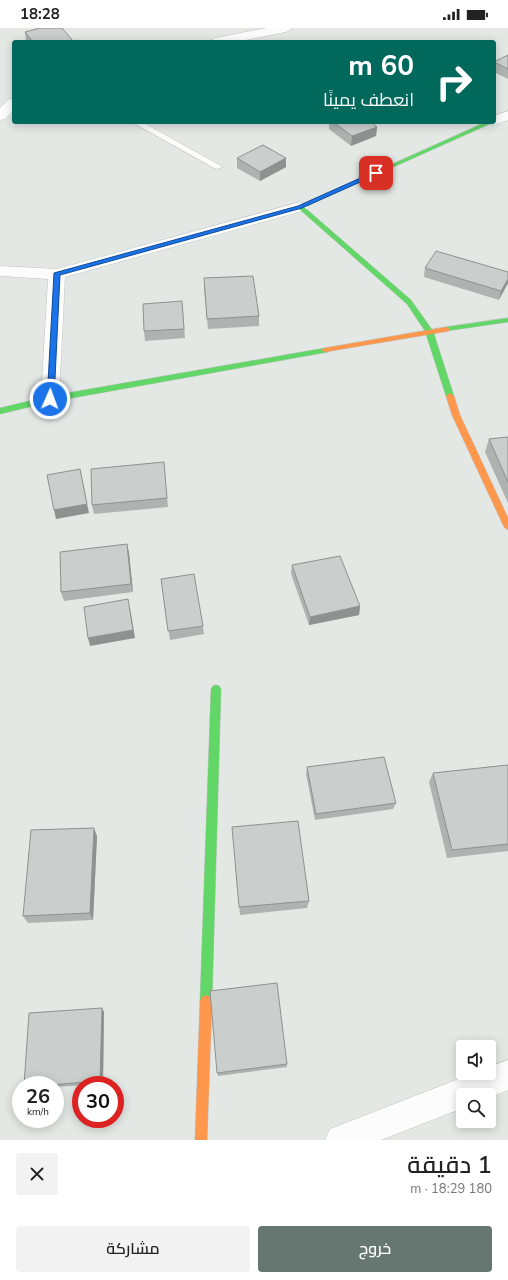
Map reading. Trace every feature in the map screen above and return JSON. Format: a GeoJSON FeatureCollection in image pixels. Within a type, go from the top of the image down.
{"type":"FeatureCollection","features":[{"type":"Feature","properties":{"kind":"street"},"geometry":{"type":"LineString","coordinates":[[225,40],[286,28]]}},
{"type":"Feature","properties":{"kind":"street"},"geometry":{"type":"LineString","coordinates":[[0,116],[12,104]]}},
{"type":"Feature","properties":{"kind":"street"},"geometry":{"type":"LineString","coordinates":[[496,120],[508,115]]}},
{"type":"Feature","properties":{"kind":"street"},"geometry":{"type":"LineString","coordinates":[[0,271],[57,274],[300,207],[486,124]]}},
{"type":"Feature","properties":{"kind":"street"},"geometry":{"type":"LineString","coordinates":[[300,207],[409,302],[429,331],[456,415],[508,527]]}},
{"type":"Feature","properties":{"kind":"street"},"geometry":{"type":"LineString","coordinates":[[50,399],[57,274]]}},
{"type":"Feature","properties":{"kind":"street"},"geometry":{"type":"LineString","coordinates":[[0,411],[50,399],[429,331],[508,320]]}},
{"type":"Feature","properties":{"kind":"street"},"geometry":{"type":"LineString","coordinates":[[201,1140],[216,689]]}},
{"type":"Feature","properties":{"kind":"street"},"geometry":{"type":"LineString","coordinates":[[341,1140],[508,1075]]}},
{"type":"Feature","properties":{"kind":"lane"},"geometry":{"type":"LineString","coordinates":[[140,124],[219,167]]}},
{"type":"Feature","properties":{"kind":"building"},"geometry":{"type":"Polygon","coordinates":[[[40,28],[62,28],[72,40],[31,40],[25,32],[40,28]]]}},
{"type":"Feature","properties":{"kind":"building"},"geometry":{"type":"Polygon","coordinates":[[[508,55],[508,69],[496,63],[496,61],[508,55]]]}},
{"type":"Feature","properties":{"kind":"building"},"geometry":{"type":"Polygon","coordinates":[[[336,124],[373,124],[377,127],[352,136],[336,124]]]}},
{"type":"Feature","properties":{"kind":"building"},"geometry":{"type":"Polygon","coordinates":[[[263,145],[286,158],[260,172],[237,158],[263,145]]]}},
{"type":"Feature","properties":{"kind":"building"},"geometry":{"type":"Polygon","coordinates":[[[436,251],[508,272],[508,279],[501,291],[425,268],[436,251]]]}},
{"type":"Feature","properties":{"kind":"building"},"geometry":{"type":"Polygon","coordinates":[[[253,276],[259,316],[207,319],[204,278],[253,276]]]}},
{"type":"Feature","properties":{"kind":"building"},"geometry":{"type":"Polygon","coordinates":[[[182,301],[184,329],[144,331],[143,304],[182,301]]]}},
{"type":"Feature","properties":{"kind":"building"},"geometry":{"type":"Polygon","coordinates":[[[508,437],[508,482],[489,439],[508,437]]]}},
{"type":"Feature","properties":{"kind":"building"},"geometry":{"type":"Polygon","coordinates":[[[164,462],[167,498],[92,505],[91,469],[164,462]]]}},
{"type":"Feature","properties":{"kind":"building"},"geometry":{"type":"Polygon","coordinates":[[[80,469],[87,504],[54,510],[47,475],[80,469]]]}},
{"type":"Feature","properties":{"kind":"building"},"geometry":{"type":"Polygon","coordinates":[[[127,544],[131,584],[61,592],[60,552],[127,544]]]}},
{"type":"Feature","properties":{"kind":"building"},"geometry":{"type":"Polygon","coordinates":[[[340,556],[360,606],[310,617],[292,565],[340,556]]]}},
{"type":"Feature","properties":{"kind":"building"},"geometry":{"type":"Polygon","coordinates":[[[194,574],[203,626],[168,631],[161,579],[194,574]]]}},
{"type":"Feature","properties":{"kind":"building"},"geometry":{"type":"Polygon","coordinates":[[[128,599],[133,630],[88,638],[84,607],[128,599]]]}},
{"type":"Feature","properties":{"kind":"building"},"geometry":{"type":"Polygon","coordinates":[[[384,757],[396,803],[316,814],[307,767],[384,757]]]}},
{"type":"Feature","properties":{"kind":"building"},"geometry":{"type":"Polygon","coordinates":[[[508,765],[508,844],[452,850],[433,773],[508,765]]]}},
{"type":"Feature","properties":{"kind":"building"},"geometry":{"type":"Polygon","coordinates":[[[298,821],[309,901],[239,907],[232,827],[298,821]]]}},
{"type":"Feature","properties":{"kind":"building"},"geometry":{"type":"Polygon","coordinates":[[[94,828],[90,913],[23,916],[31,830],[94,828]]]}},
{"type":"Feature","properties":{"kind":"building"},"geometry":{"type":"Polygon","coordinates":[[[277,983],[287,1064],[217,1073],[210,991],[277,983]]]}},
{"type":"Feature","properties":{"kind":"building"},"geometry":{"type":"Polygon","coordinates":[[[102,1008],[100,1076],[72,1076],[72,1083],[64,1084],[64,1076],[25,1076],[29,1013],[102,1008]]]}},
{"type":"Feature","properties":{"kind":"traffic: fast"},"geometry":{"type":"LineString","coordinates":[[450,396],[429,331],[409,302],[300,207],[487,124]]}},
{"type":"Feature","properties":{"kind":"traffic: fast"},"geometry":{"type":"LineString","coordinates":[[446,329],[508,320]]}},
{"type":"Feature","properties":{"kind":"traffic: fast"},"geometry":{"type":"LineString","coordinates":[[0,411],[50,399],[325,350]]}},
{"type":"Feature","properties":{"kind":"traffic: fast"},"geometry":{"type":"LineString","coordinates":[[206,1001],[216,689]]}},
{"type":"Feature","properties":{"kind":"traffic: slow"},"geometry":{"type":"LineString","coordinates":[[325,350],[446,329]]}},
{"type":"Feature","properties":{"kind":"traffic: slow"},"geometry":{"type":"LineString","coordinates":[[450,396],[456,415],[508,527]]}},
{"type":"Feature","properties":{"kind":"traffic: slow"},"geometry":{"type":"LineString","coordinates":[[201,1140],[206,1001]]}},
{"type":"Feature","properties":{"kind":"route"},"geometry":{"type":"LineString","coordinates":[[50,399],[53,322],[57,274],[300,207],[376,173]]}}]}
